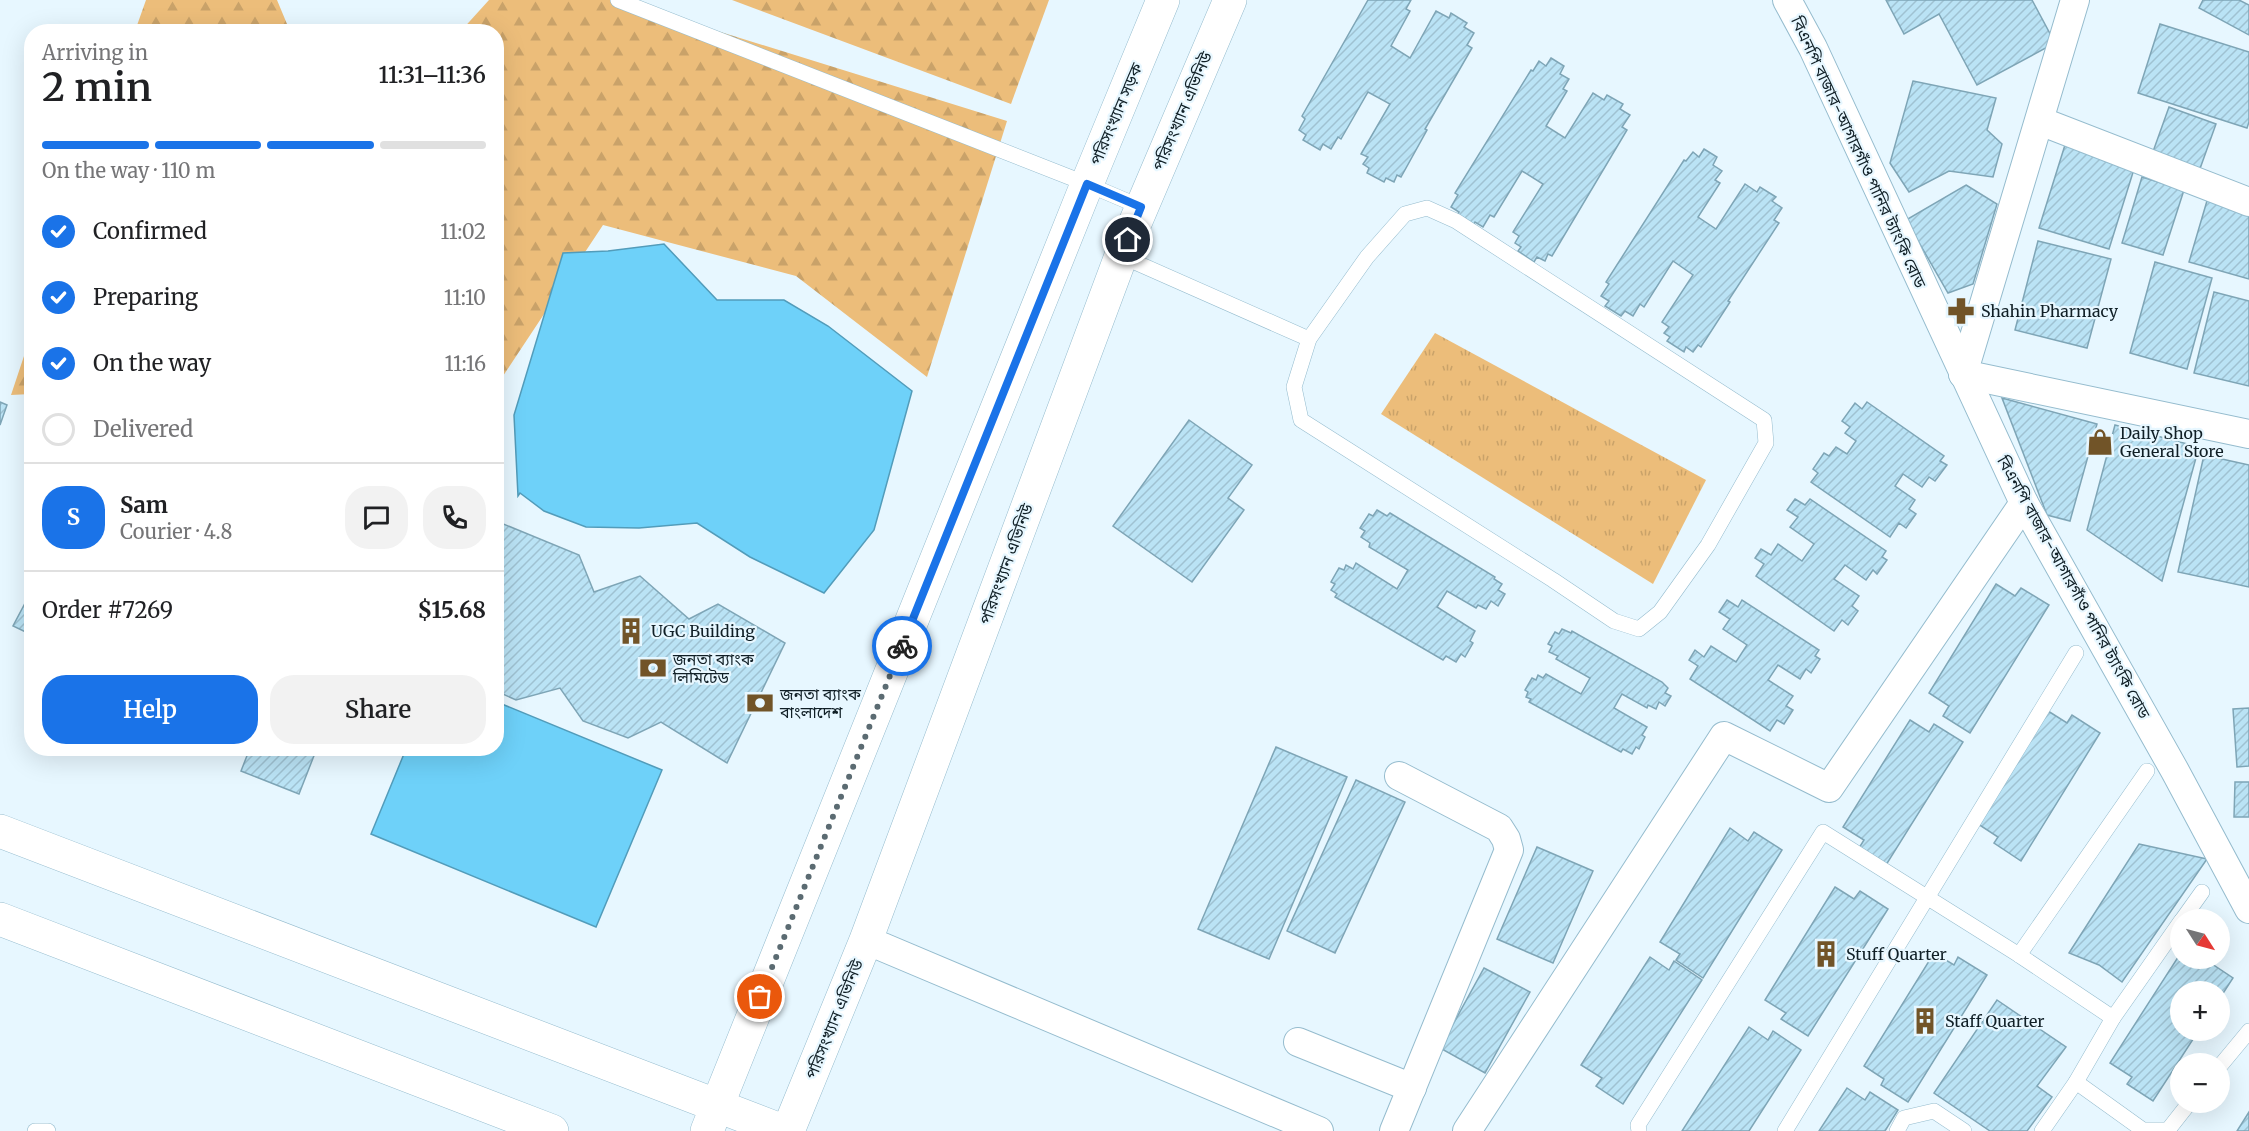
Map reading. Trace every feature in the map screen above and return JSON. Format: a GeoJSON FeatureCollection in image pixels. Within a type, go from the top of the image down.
{"type":"FeatureCollection","features":[{"type":"Feature","properties":{"kind":"street","name":"পরিসংখ্যান সড়ক"},"geometry":{"type":"LineString","coordinates":[[711,1118],[1163,0]]}},
{"type":"Feature","properties":{"kind":"street","name":"পরিসংখ্যান এভিনিউ"},"geometry":{"type":"LineString","coordinates":[[788,1131],[866,940],[1121,256],[1230,0]]}},
{"type":"Feature","properties":{"kind":"street","name":"বিএনপি বাজার-আগারগাঁও পানির ট্যাংকি রোড"},"geometry":{"type":"LineString","coordinates":[[1787,0],[1813,48],[2024,503],[2175,771],[2249,908]]}},
{"type":"Feature","properties":{"kind":"street"},"geometry":{"type":"LineString","coordinates":[[2075,0],[1963,374],[2249,434]]}},
{"type":"Feature","properties":{"kind":"street"},"geometry":{"type":"LineString","coordinates":[[2040,121],[2249,202]]}},
{"type":"Feature","properties":{"kind":"street"},"geometry":{"type":"LineString","coordinates":[[1467,1131],[1724,735],[1829,788],[2024,503]]}},
{"type":"Feature","properties":{"kind":"street"},"geometry":{"type":"LineString","coordinates":[[1394,1131],[1509,850],[1506,839],[1499,828],[1399,776]]}},
{"type":"Feature","properties":{"kind":"street"},"geometry":{"type":"LineString","coordinates":[[0,831],[711,1118],[783,1131]]}},
{"type":"Feature","properties":{"kind":"street"},"geometry":{"type":"LineString","coordinates":[[0,919],[552,1131]]}},
{"type":"Feature","properties":{"kind":"street"},"geometry":{"type":"LineString","coordinates":[[866,940],[1319,1131]]}},
{"type":"Feature","properties":{"kind":"street"},"geometry":{"type":"LineString","coordinates":[[1298,1042],[1412,1088]]}},
{"type":"Feature","properties":{"kind":"lane"},"geometry":{"type":"LineString","coordinates":[[618,0],[1141,207]]}},
{"type":"Feature","properties":{"kind":"lane"},"geometry":{"type":"LineString","coordinates":[[1427,208],[1456,221],[1764,420],[1766,443],[1708,545],[1660,612],[1639,629],[1614,621],[1301,420],[1294,387],[1309,339],[1367,257],[1405,214],[1427,208]]}},
{"type":"Feature","properties":{"kind":"lane"},"geometry":{"type":"LineString","coordinates":[[1121,256],[1309,339]]}},
{"type":"Feature","properties":{"kind":"lane"},"geometry":{"type":"LineString","coordinates":[[1785,1131],[2076,653]]}},
{"type":"Feature","properties":{"kind":"lane"},"geometry":{"type":"LineString","coordinates":[[2019,955],[2147,771]]}},
{"type":"Feature","properties":{"kind":"lane"},"geometry":{"type":"LineString","coordinates":[[1639,1131],[1638,1125],[1823,832],[2019,955],[2113,1018]]}},
{"type":"Feature","properties":{"kind":"lane"},"geometry":{"type":"LineString","coordinates":[[2190,909],[2202,892]]}},
{"type":"Feature","properties":{"kind":"lane"},"geometry":{"type":"LineString","coordinates":[[2042,1131],[2076,1082],[2113,1018],[2170,937]]}},
{"type":"Feature","properties":{"kind":"lane"},"geometry":{"type":"LineString","coordinates":[[2230,1054],[2249,1031]]}},
{"type":"Feature","properties":{"kind":"lane"},"geometry":{"type":"LineString","coordinates":[[2076,1082],[2143,1130],[2168,1130],[2181,1113]]}},
{"type":"Feature","properties":{"kind":"lane"},"geometry":{"type":"LineString","coordinates":[[1897,1131],[1904,1118],[1934,1111],[1964,1131]]}},
{"type":"Feature","properties":{"kind":"lane"},"geometry":{"type":"LineString","coordinates":[[36,1131],[48,1131]]}},
{"type":"Feature","properties":{"kind":"green space"},"geometry":{"type":"Polygon","coordinates":[[[146,0],[277,0],[287,24],[137,24],[146,0]]]}},
{"type":"Feature","properties":{"kind":"green space"},"geometry":{"type":"Polygon","coordinates":[[[489,0],[618,0],[1007,121],[927,377],[796,276],[603,225],[504,374],[504,24],[467,24],[489,0]]]}},
{"type":"Feature","properties":{"kind":"green space"},"geometry":{"type":"Polygon","coordinates":[[[732,0],[1049,0],[1011,104],[732,0]]]}},
{"type":"Feature","properties":{"kind":"green space"},"geometry":{"type":"Polygon","coordinates":[[[1435,333],[1706,480],[1653,584],[1381,414],[1435,333]]]}},
{"type":"Feature","properties":{"kind":"green space"},"geometry":{"type":"Polygon","coordinates":[[[24,356],[24,394],[11,395],[24,356]]]}},
{"type":"Feature","properties":{"kind":"water"},"geometry":{"type":"Polygon","coordinates":[[[664,244],[717,300],[784,300],[828,326],[912,391],[874,530],[824,593],[750,557],[697,523],[639,528],[586,527],[544,511],[520,493],[518,496],[514,415],[563,253],[608,251],[664,244]]]}},
{"type":"Feature","properties":{"kind":"water"},"geometry":{"type":"Polygon","coordinates":[[[504,705],[662,770],[596,927],[371,834],[403,756],[504,756],[504,705]]]}},
{"type":"Feature","properties":{"kind":"building"},"geometry":{"type":"Polygon","coordinates":[[[1368,0],[1411,0],[1406,9],[1410,11],[1391,46],[1410,58],[1436,11],[1449,18],[1451,13],[1467,23],[1464,27],[1474,33],[1467,45],[1472,48],[1425,129],[1427,130],[1401,177],[1397,175],[1394,182],[1386,178],[1384,182],[1367,173],[1369,168],[1363,164],[1368,157],[1361,154],[1390,104],[1368,92],[1341,139],[1338,137],[1331,149],[1323,144],[1320,150],[1303,140],[1306,135],[1299,130],[1305,119],[1302,116],[1368,0]]]}},
{"type":"Feature","properties":{"kind":"building"},"geometry":{"type":"Polygon","coordinates":[[[1886,0],[2032,0],[2055,43],[1977,85],[1939,14],[1904,34],[1886,0]]]}},
{"type":"Feature","properties":{"kind":"building"},"geometry":{"type":"Polygon","coordinates":[[[2203,0],[2239,0],[2249,5],[2249,35],[2199,8],[2203,0]]]}},
{"type":"Feature","properties":{"kind":"building"},"geometry":{"type":"Polygon","coordinates":[[[2160,24],[2249,52],[2249,122],[2247,128],[2138,93],[2160,24]]]}},
{"type":"Feature","properties":{"kind":"building"},"geometry":{"type":"Polygon","coordinates":[[[1551,58],[1564,66],[1560,74],[1569,79],[1563,89],[1567,91],[1546,126],[1565,138],[1593,93],[1604,100],[1607,95],[1623,104],[1620,109],[1630,115],[1622,127],[1627,130],[1552,256],[1548,254],[1545,261],[1537,257],[1534,262],[1518,251],[1521,247],[1515,243],[1519,236],[1513,232],[1543,184],[1522,171],[1494,217],[1490,215],[1483,227],[1475,222],[1472,227],[1455,218],[1459,212],[1451,207],[1458,195],[1455,193],[1531,70],[1533,71],[1539,61],[1546,66],[1551,58]]]}},
{"type":"Feature","properties":{"kind":"building"},"geometry":{"type":"Polygon","coordinates":[[[1913,81],[1996,98],[1987,130],[2002,144],[1993,177],[1949,171],[1909,192],[1890,163],[1913,81]]]}},
{"type":"Feature","properties":{"kind":"building"},"geometry":{"type":"Polygon","coordinates":[[[2169,107],[2216,124],[2197,177],[2150,160],[2169,107]]]}},
{"type":"Feature","properties":{"kind":"building"},"geometry":{"type":"Polygon","coordinates":[[[2070,129],[2140,150],[2109,249],[2039,228],[2070,129]]]}},
{"type":"Feature","properties":{"kind":"building"},"geometry":{"type":"Polygon","coordinates":[[[1704,149],[1717,157],[1713,165],[1722,171],[1715,180],[1720,183],[1698,217],[1716,229],[1745,184],[1757,192],[1760,187],[1776,197],[1772,201],[1782,208],[1774,220],[1779,223],[1701,347],[1698,345],[1693,352],[1686,347],[1684,352],[1667,341],[1670,337],[1664,333],[1669,327],[1662,322],[1693,275],[1673,261],[1644,307],[1640,304],[1633,316],[1625,311],[1621,316],[1605,306],[1609,301],[1601,296],[1609,284],[1606,282],[1684,160],[1686,161],[1693,152],[1699,157],[1704,149]]]}},
{"type":"Feature","properties":{"kind":"building"},"geometry":{"type":"Polygon","coordinates":[[[2142,177],[2184,190],[2163,255],[2122,243],[2142,177]]]}},
{"type":"Feature","properties":{"kind":"building"},"geometry":{"type":"Polygon","coordinates":[[[1966,185],[1997,204],[1973,284],[1948,293],[1906,220],[1966,185]]]}},
{"type":"Feature","properties":{"kind":"building"},"geometry":{"type":"Polygon","coordinates":[[[2209,194],[2249,205],[2249,279],[2189,262],[2209,194]]]}},
{"type":"Feature","properties":{"kind":"building"},"geometry":{"type":"Polygon","coordinates":[[[2038,241],[2111,259],[2087,348],[2015,330],[2038,241]]]}},
{"type":"Feature","properties":{"kind":"building"},"geometry":{"type":"Polygon","coordinates":[[[2155,262],[2212,278],[2187,369],[2130,353],[2155,262]]]}},
{"type":"Feature","properties":{"kind":"building"},"geometry":{"type":"Polygon","coordinates":[[[2214,292],[2249,301],[2249,386],[2194,373],[2214,292]]]}},
{"type":"Feature","properties":{"kind":"building"},"geometry":{"type":"Polygon","coordinates":[[[2002,398],[2097,424],[2070,521],[2047,515],[2002,398]]]}},
{"type":"Feature","properties":{"kind":"building"},"geometry":{"type":"Polygon","coordinates":[[[0,402],[7,405],[0,425],[0,402]]]}},
{"type":"Feature","properties":{"kind":"building"},"geometry":{"type":"Polygon","coordinates":[[[1867,402],[1944,456],[1940,461],[1947,465],[1935,481],[1929,477],[1922,487],[1903,474],[1895,486],[1915,500],[1909,509],[1916,514],[1906,528],[1899,523],[1890,537],[1811,482],[1818,473],[1813,469],[1824,453],[1829,456],[1836,447],[1847,454],[1856,441],[1845,433],[1850,427],[1842,421],[1855,403],[1862,409],[1867,402]]]}},
{"type":"Feature","properties":{"kind":"building"},"geometry":{"type":"Polygon","coordinates":[[[1189,420],[1252,465],[1228,498],[1244,510],[1192,582],[1113,526],[1189,420]]]}},
{"type":"Feature","properties":{"kind":"building"},"geometry":{"type":"Polygon","coordinates":[[[2115,425],[2199,447],[2162,581],[2087,530],[2115,425]]]}},
{"type":"Feature","properties":{"kind":"building"},"geometry":{"type":"Polygon","coordinates":[[[2204,455],[2249,465],[2249,587],[2178,572],[2204,455]]]}},
{"type":"Feature","properties":{"kind":"building"},"geometry":{"type":"Polygon","coordinates":[[[1795,499],[1805,505],[1810,499],[1886,551],[1882,557],[1887,560],[1877,574],[1873,570],[1866,580],[1845,565],[1834,579],[1859,596],[1852,606],[1858,611],[1848,625],[1842,620],[1834,631],[1756,576],[1764,564],[1755,558],[1761,549],[1771,555],[1778,544],[1802,561],[1814,544],[1790,527],[1798,517],[1787,510],[1795,499]]]}},
{"type":"Feature","properties":{"kind":"building"},"geometry":{"type":"Polygon","coordinates":[[[1377,510],[1387,516],[1390,513],[1495,577],[1494,579],[1502,584],[1498,590],[1505,594],[1498,606],[1491,601],[1486,609],[1478,605],[1476,608],[1447,591],[1437,607],[1475,631],[1470,641],[1473,643],[1465,657],[1461,654],[1456,662],[1446,656],[1443,660],[1335,597],[1337,594],[1331,590],[1335,584],[1331,582],[1339,568],[1344,570],[1346,565],[1353,569],[1356,563],[1397,589],[1408,570],[1369,547],[1370,543],[1361,537],[1365,531],[1360,528],[1369,514],[1373,516],[1377,510]]]}},
{"type":"Feature","properties":{"kind":"building","name":"UGC Building"},"geometry":{"type":"Polygon","coordinates":[[[504,524],[579,555],[594,592],[640,576],[689,619],[718,604],[785,643],[727,763],[661,722],[628,738],[583,721],[560,688],[516,700],[504,695],[504,524]]]}},
{"type":"Feature","properties":{"kind":"building"},"geometry":{"type":"Polygon","coordinates":[[[1996,584],[2015,596],[2021,588],[2049,605],[1970,733],[1943,716],[1949,706],[1929,693],[1996,584]]]}},
{"type":"Feature","properties":{"kind":"building"},"geometry":{"type":"Polygon","coordinates":[[[1727,600],[1738,607],[1742,600],[1819,650],[1815,656],[1820,659],[1811,673],[1806,669],[1800,679],[1778,665],[1768,680],[1793,696],[1786,706],[1793,710],[1784,724],[1777,720],[1770,731],[1690,679],[1698,666],[1689,660],[1695,650],[1704,657],[1711,646],[1736,662],[1747,645],[1723,629],[1730,619],[1719,612],[1727,600]]]}},
{"type":"Feature","properties":{"kind":"building"},"geometry":{"type":"Polygon","coordinates":[[[24,605],[24,631],[13,626],[24,605]]]}},
{"type":"Feature","properties":{"kind":"building"},"geometry":{"type":"Polygon","coordinates":[[[1562,629],[1571,633],[1572,631],[1662,682],[1668,688],[1665,693],[1671,696],[1665,706],[1659,702],[1656,709],[1648,705],[1647,708],[1622,694],[1614,708],[1647,727],[1642,735],[1645,737],[1639,749],[1636,747],[1632,754],[1623,749],[1621,752],[1529,702],[1531,699],[1526,697],[1528,692],[1525,690],[1532,678],[1536,680],[1538,675],[1543,678],[1546,674],[1581,694],[1590,678],[1556,659],[1558,656],[1549,652],[1552,646],[1548,644],[1555,632],[1559,634],[1562,629]]]}},
{"type":"Feature","properties":{"kind":"building"},"geometry":{"type":"Polygon","coordinates":[[[2249,708],[2249,766],[2237,767],[2233,709],[2249,708]]]}},
{"type":"Feature","properties":{"kind":"building"},"geometry":{"type":"Polygon","coordinates":[[[2048,711],[2067,723],[2072,715],[2100,733],[2021,861],[1994,843],[1998,837],[1978,824],[2048,711]]]}},
{"type":"Feature","properties":{"kind":"building"},"geometry":{"type":"Polygon","coordinates":[[[1910,720],[1929,732],[1934,724],[1963,742],[1886,865],[1859,848],[1864,840],[1843,827],[1910,720]]]}},
{"type":"Feature","properties":{"kind":"building"},"geometry":{"type":"Polygon","coordinates":[[[1276,747],[1347,777],[1269,959],[1198,929],[1276,747]]]}},
{"type":"Feature","properties":{"kind":"building"},"geometry":{"type":"Polygon","coordinates":[[[247,756],[314,756],[299,794],[241,771],[247,756]]]}},
{"type":"Feature","properties":{"kind":"building"},"geometry":{"type":"Polygon","coordinates":[[[1356,780],[1405,802],[1335,953],[1287,931],[1356,780]]]}},
{"type":"Feature","properties":{"kind":"building"},"geometry":{"type":"Polygon","coordinates":[[[2235,782],[2249,782],[2249,817],[2234,817],[2235,782]]]}},
{"type":"Feature","properties":{"kind":"building"},"geometry":{"type":"Polygon","coordinates":[[[1730,828],[1748,841],[1754,832],[1782,850],[1703,978],[1676,960],[1680,954],[1660,942],[1730,828]]]}},
{"type":"Feature","properties":{"kind":"building"},"geometry":{"type":"Polygon","coordinates":[[[2139,844],[2207,859],[2172,909],[2170,909],[2170,913],[2122,982],[2099,965],[2069,953],[2139,844]]]}},
{"type":"Feature","properties":{"kind":"building"},"geometry":{"type":"Polygon","coordinates":[[[1537,847],[1593,871],[1553,963],[1497,939],[1537,847]]]}},
{"type":"Feature","properties":{"kind":"building","name":"Stuff Quarter"},"geometry":{"type":"Polygon","coordinates":[[[1835,887],[1854,899],[1860,891],[1888,909],[1808,1036],[1781,1019],[1786,1013],[1765,1000],[1835,887]]]}},
{"type":"Feature","properties":{"kind":"building","name":"Staff Quarter"},"geometry":{"type":"Polygon","coordinates":[[[1934,953],[1954,965],[1958,957],[1987,975],[1908,1102],[1881,1085],[1884,1079],[1864,1066],[1934,953]]]}},
{"type":"Feature","properties":{"kind":"building"},"geometry":{"type":"Polygon","coordinates":[[[1650,957],[1669,970],[1674,961],[1702,980],[1623,1104],[1596,1086],[1602,1078],[1581,1065],[1650,957]]]}},
{"type":"Feature","properties":{"kind":"building"},"geometry":{"type":"Polygon","coordinates":[[[1484,968],[1530,992],[1485,1073],[1440,1048],[1484,968]]]}},
{"type":"Feature","properties":{"kind":"building"},"geometry":{"type":"Polygon","coordinates":[[[2170,969],[2220,969],[2233,978],[2230,983],[2170,981],[2170,1041],[2192,1041],[2184,1053],[2170,1053],[2170,1075],[2153,1101],[2127,1084],[2132,1077],[2110,1063],[2170,969]]]}},
{"type":"Feature","properties":{"kind":"building"},"geometry":{"type":"Polygon","coordinates":[[[1997,1000],[2066,1047],[2037,1086],[2052,1097],[2027,1131],[1990,1131],[1934,1093],[1997,1000]]]}},
{"type":"Feature","properties":{"kind":"building"},"geometry":{"type":"Polygon","coordinates":[[[1749,1027],[1768,1040],[1773,1031],[1801,1050],[1749,1131],[1682,1131],[1749,1027]]]}},
{"type":"Feature","properties":{"kind":"building"},"geometry":{"type":"Polygon","coordinates":[[[1847,1088],[1865,1100],[1870,1092],[1898,1110],[1885,1131],[1819,1131],[1847,1088]]]}},
{"type":"Feature","properties":{"kind":"building"},"geometry":{"type":"Polygon","coordinates":[[[2249,1112],[2249,1131],[2237,1131],[2249,1112]]]}},
{"type":"Feature","properties":{"kind":"way so far"},"geometry":{"type":"LineString","coordinates":[[760,997],[902,646]]}},
{"type":"Feature","properties":{"kind":"place","name":"Shahin Pharmacy"},"geometry":{"type":"Point","coordinates":[1961,311]}},
{"type":"Feature","properties":{"kind":"place","name":"Daily Shop General Store"},"geometry":{"type":"Point","coordinates":[2100,442]}},
{"type":"Feature","properties":{"kind":"place","name":"UGC Building"},"geometry":{"type":"Point","coordinates":[631,631]}},
{"type":"Feature","properties":{"kind":"place","name":"জনতা ব্যাংক লিমিটেড"},"geometry":{"type":"Point","coordinates":[653,668]}},
{"type":"Feature","properties":{"kind":"place","name":"জনতা ব্যাংক বাংলাদেশ"},"geometry":{"type":"Point","coordinates":[760,703]}},
{"type":"Feature","properties":{"kind":"place","name":"Stuff Quarter"},"geometry":{"type":"Point","coordinates":[1826,954]}},
{"type":"Feature","properties":{"kind":"place","name":"Staff Quarter"},"geometry":{"type":"Point","coordinates":[1925,1021]}},
{"type":"Feature","properties":{"kind":"route"},"geometry":{"type":"LineString","coordinates":[[902,646],[1087,184],[1141,207],[1128,240]]}}]}
